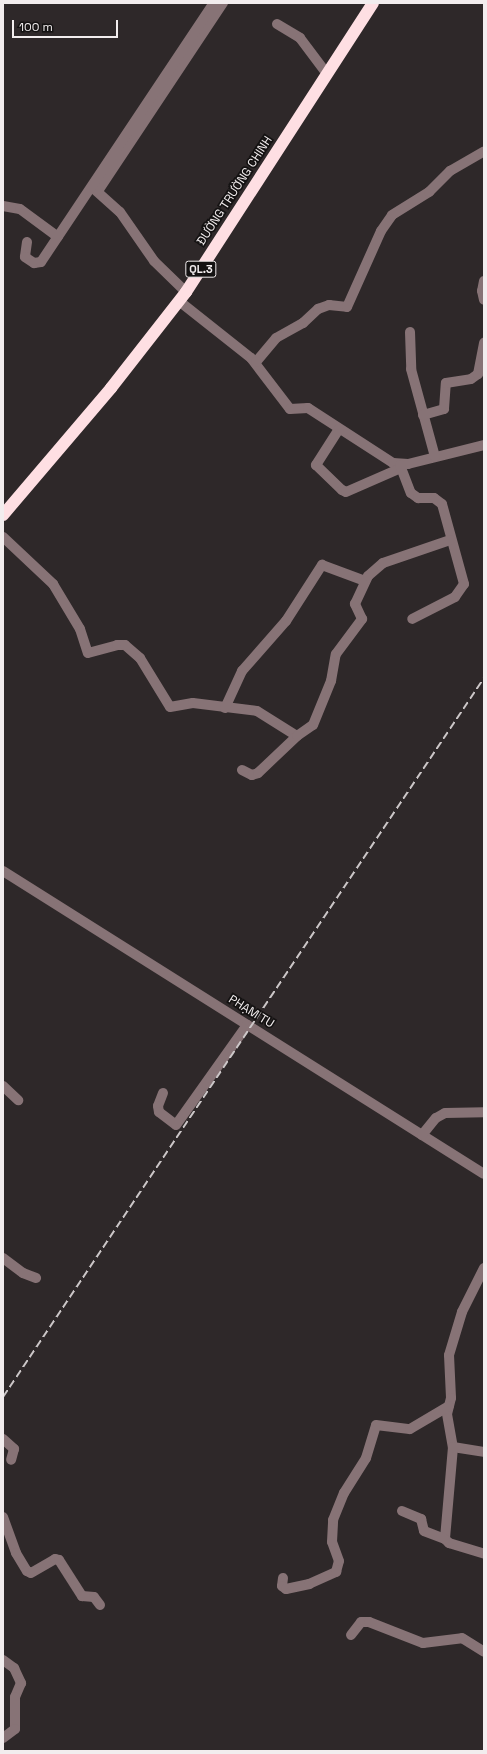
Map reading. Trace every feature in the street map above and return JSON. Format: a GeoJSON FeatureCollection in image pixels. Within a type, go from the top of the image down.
{"type":"FeatureCollection","features":[{"type":"Feature","properties":{"kind":"highway","name":"ĐƯỜNG TRƯỜNG CHINH"},"geometry":{"type":"LineString","coordinates":[[3,515],[112,388],[182,297],[373,3]]}},
{"type":"Feature","properties":{"kind":"street"},"geometry":{"type":"LineString","coordinates":[[27,242],[25,257],[37,263],[41,262],[94,189],[166,80],[214,3]]}},
{"type":"Feature","properties":{"kind":"street"},"geometry":{"type":"LineString","coordinates":[[166,80],[223,3]]}},
{"type":"Feature","properties":{"kind":"street"},"geometry":{"type":"LineString","coordinates":[[277,24],[300,38],[327,74]]}},
{"type":"Feature","properties":{"kind":"street"},"geometry":{"type":"LineString","coordinates":[[256,362],[276,338],[303,323],[318,309],[329,305],[347,307],[381,231],[392,215],[429,192],[450,171],[484,151]]}},
{"type":"Feature","properties":{"kind":"street"},"geometry":{"type":"LineString","coordinates":[[94,189],[120,212],[154,261],[182,297],[256,362],[290,409],[308,408],[401,467],[414,496],[434,498],[442,504],[450,540],[464,584],[455,597],[412,619]]}},
{"type":"Feature","properties":{"kind":"street"},"geometry":{"type":"LineString","coordinates":[[3,206],[20,209],[58,237]]}},
{"type":"Feature","properties":{"kind":"street"},"geometry":{"type":"LineString","coordinates":[[484,281],[482,291],[484,300]]}},
{"type":"Feature","properties":{"kind":"street"},"geometry":{"type":"LineString","coordinates":[[410,332],[411,369],[435,457]]}},
{"type":"Feature","properties":{"kind":"street"},"geometry":{"type":"LineString","coordinates":[[423,415],[444,409],[446,383],[471,379],[478,374],[484,343]]}},
{"type":"Feature","properties":{"kind":"street"},"geometry":{"type":"LineString","coordinates":[[339,429],[316,465],[342,490],[357,487],[401,467],[484,445]]}},
{"type":"Feature","properties":{"kind":"street"},"geometry":{"type":"LineString","coordinates":[[3,536],[56,589],[80,629],[88,653],[117,645],[125,645],[140,658],[170,708],[193,703],[226,708],[257,710],[297,736]]}},
{"type":"Feature","properties":{"kind":"street"},"geometry":{"type":"LineString","coordinates":[[242,770],[252,775],[258,773],[297,736],[309,729],[316,720],[331,681],[336,654],[361,622],[362,616],[355,604],[365,581],[383,563],[450,540]]}},
{"type":"Feature","properties":{"kind":"street"},"geometry":{"type":"LineString","coordinates":[[226,708],[242,671],[286,621],[322,565],[365,581]]}},
{"type":"Feature","properties":{"kind":"street","name":"PHẠM TU"},"geometry":{"type":"LineString","coordinates":[[3,871],[484,1174]]}},
{"type":"Feature","properties":{"kind":"street"},"geometry":{"type":"LineString","coordinates":[[163,1093],[158,1106],[159,1112],[176,1125],[247,1025]]}},
{"type":"Feature","properties":{"kind":"street"},"geometry":{"type":"LineString","coordinates":[[3,1086],[18,1100]]}},
{"type":"Feature","properties":{"kind":"street"},"geometry":{"type":"LineString","coordinates":[[422,1135],[436,1118],[445,1113],[484,1112]]}},
{"type":"Feature","properties":{"kind":"street"},"geometry":{"type":"LineString","coordinates":[[3,1258],[23,1273],[36,1278]]}},
{"type":"Feature","properties":{"kind":"street"},"geometry":{"type":"LineString","coordinates":[[445,1539],[453,1447],[447,1414],[449,1406],[451,1345],[466,1303],[484,1268]]}},
{"type":"Feature","properties":{"kind":"street"},"geometry":{"type":"LineString","coordinates":[[282,1578],[282,1586],[286,1589],[309,1584],[336,1572],[339,1561],[332,1542],[333,1520],[344,1493],[366,1458],[376,1425],[410,1429],[449,1406]]}},
{"type":"Feature","properties":{"kind":"street"},"geometry":{"type":"LineString","coordinates":[[3,1439],[14,1449],[11,1460]]}},
{"type":"Feature","properties":{"kind":"street"},"geometry":{"type":"LineString","coordinates":[[453,1447],[484,1452]]}},
{"type":"Feature","properties":{"kind":"street"},"geometry":{"type":"LineString","coordinates":[[402,1511],[421,1519],[424,1530],[445,1539],[449,1543],[484,1554]]}},
{"type":"Feature","properties":{"kind":"street"},"geometry":{"type":"LineString","coordinates":[[3,1517],[16,1553],[27,1571],[31,1573],[55,1560],[59,1560],[82,1596],[94,1598],[100,1605]]}},
{"type":"Feature","properties":{"kind":"street"},"geometry":{"type":"LineString","coordinates":[[351,1635],[361,1622],[369,1622],[422,1643],[462,1638],[484,1652]]}},
{"type":"Feature","properties":{"kind":"street"},"geometry":{"type":"LineString","coordinates":[[3,1660],[14,1668],[21,1683],[15,1697],[16,1729],[3,1738]]}},
{"type":"Feature","properties":{"kind":"railway"},"geometry":{"type":"LineString","coordinates":[[3,1397],[484,678]]}}]}
